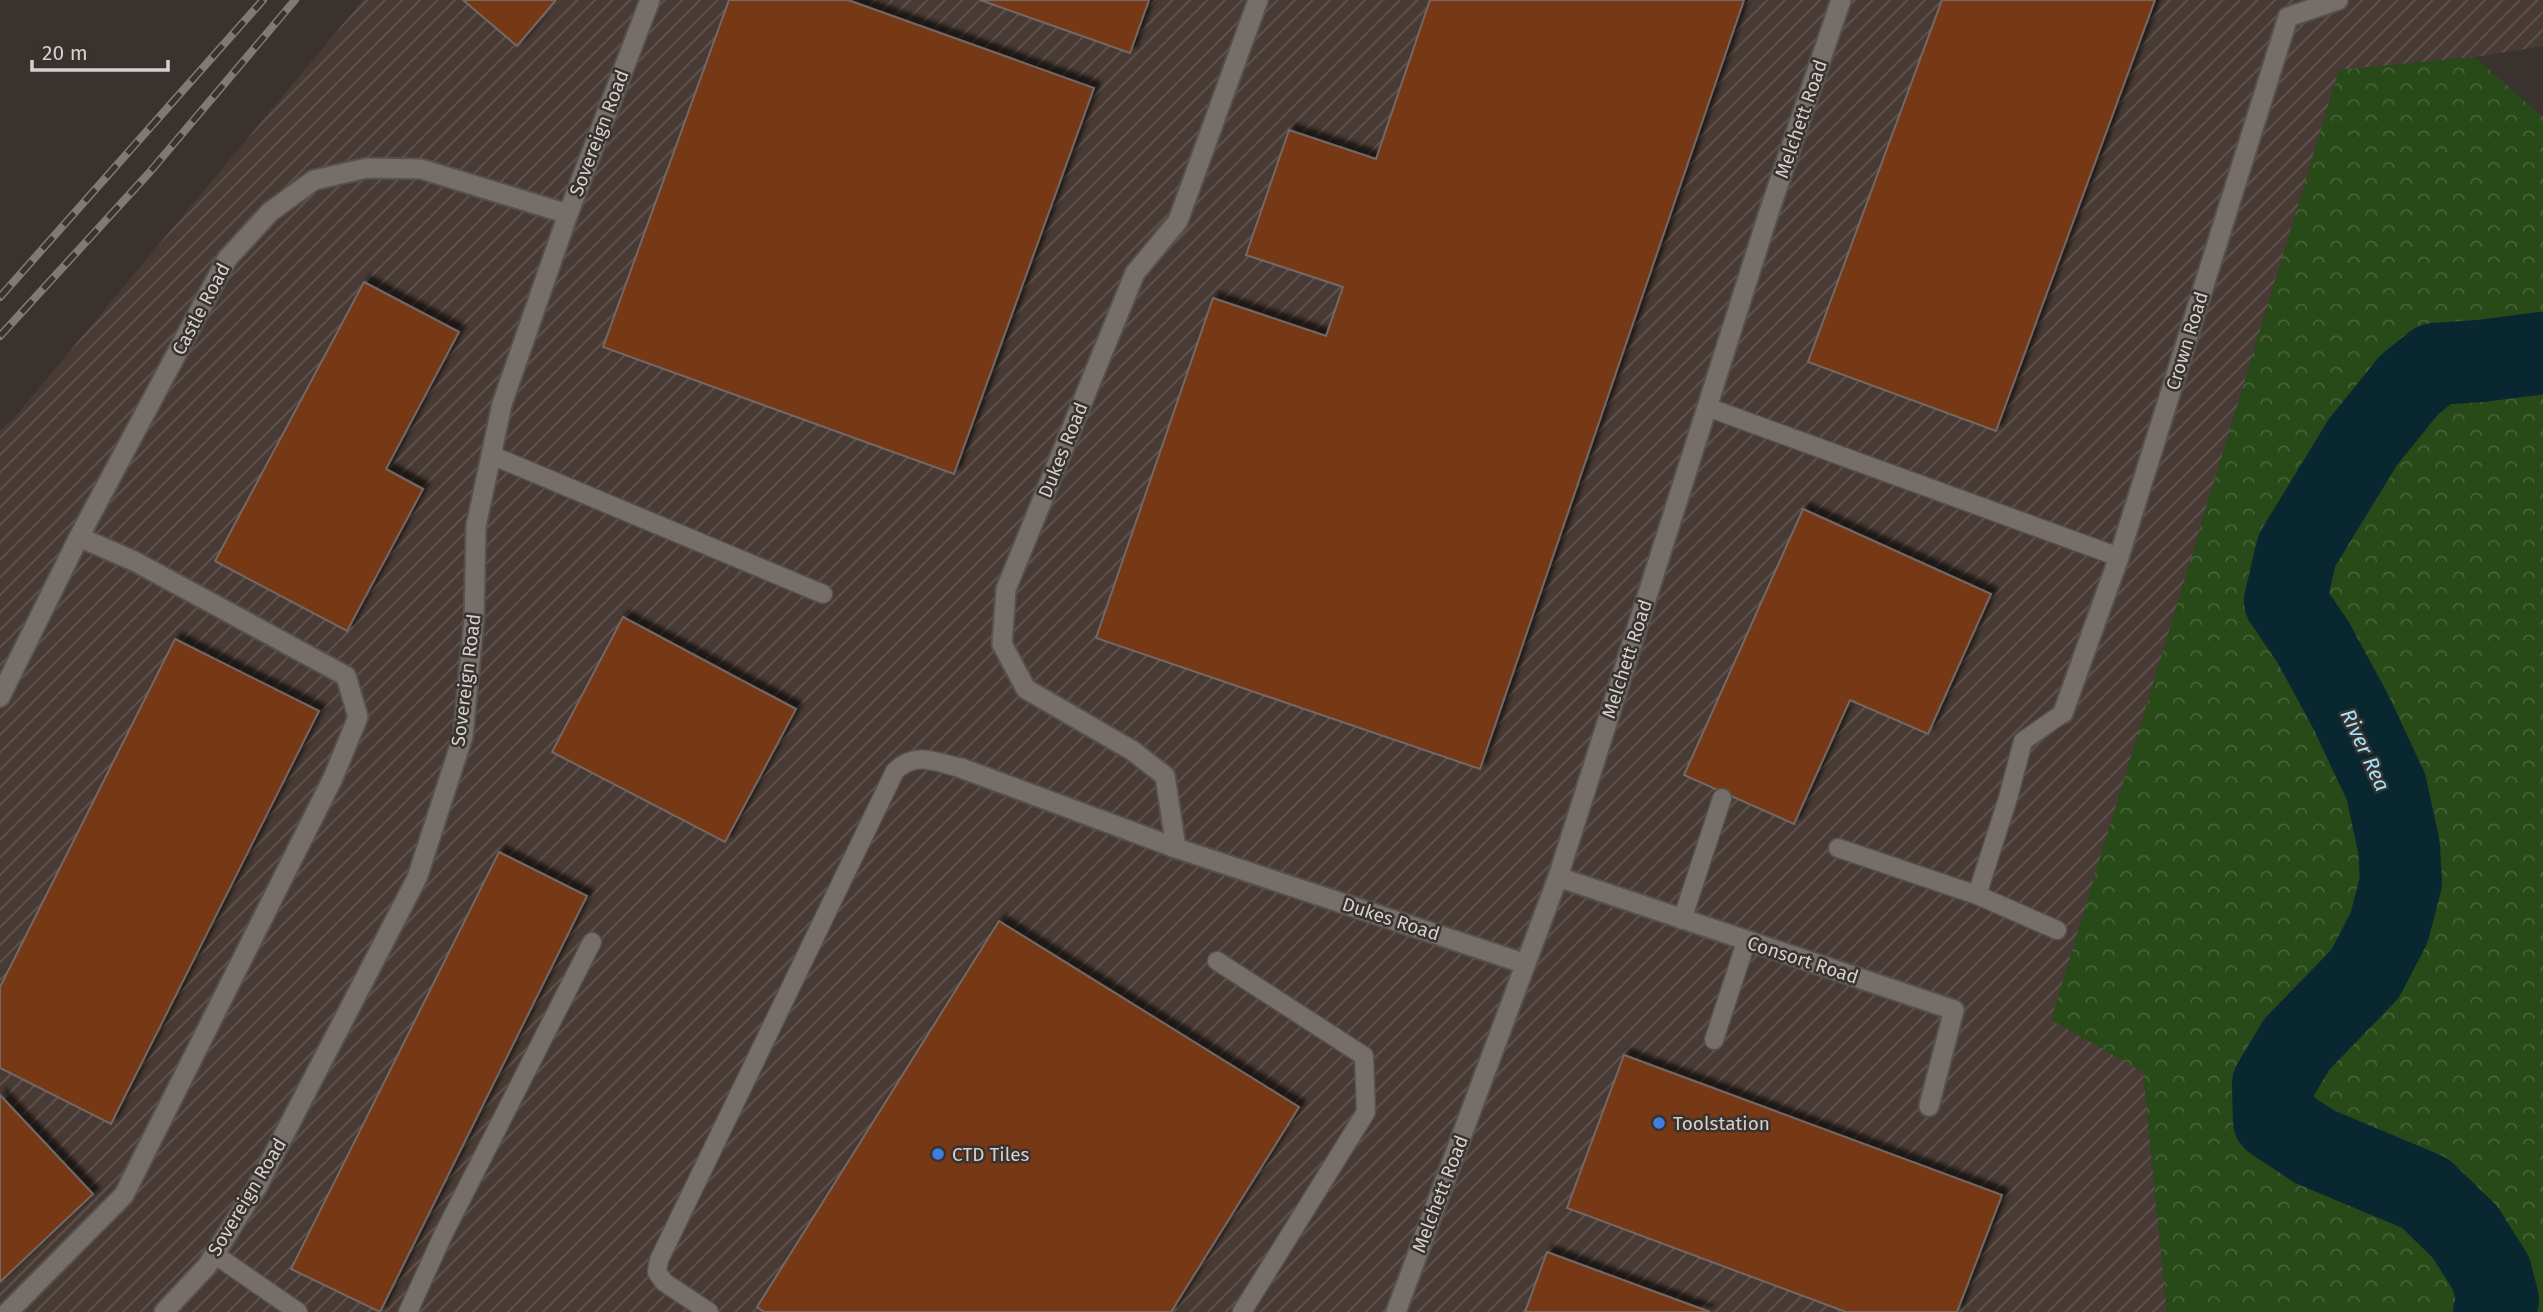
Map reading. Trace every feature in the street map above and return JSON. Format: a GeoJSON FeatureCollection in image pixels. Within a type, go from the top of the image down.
{"type":"FeatureCollection","features":[{"type":"Feature","properties":{"kind":"street","name":"Sovereign Road"},"geometry":{"type":"LineString","coordinates":[[164,1312],[207,1266],[257,1187],[417,878],[463,736],[474,619],[476,526],[502,404],[568,214],[650,0]]}},
{"type":"Feature","properties":{"kind":"street","name":"Dukes Road"},"geometry":{"type":"LineString","coordinates":[[1177,848],[1165,776],[1133,751],[1026,689],[1002,644],[1006,589],[1135,273],[1178,221],[1258,0]]}},
{"type":"Feature","properties":{"kind":"street","name":"Melchett Road"},"geometry":{"type":"LineString","coordinates":[[1396,1312],[1558,877],[1769,212],[1841,0]]}},
{"type":"Feature","properties":{"kind":"street","name":"Crown Road"},"geometry":{"type":"LineString","coordinates":[[2063,713],[2119,556],[2293,8],[2338,0]]}},
{"type":"Feature","properties":{"kind":"street","name":"Castle Road"},"geometry":{"type":"LineString","coordinates":[[0,697],[79,537],[227,259],[270,212],[314,180],[367,168],[421,169],[568,214]]}},
{"type":"Feature","properties":{"kind":"street"},"geometry":{"type":"LineString","coordinates":[[8,1312],[124,1195],[333,778],[358,717],[346,676],[134,561],[79,537]]}},
{"type":"Feature","properties":{"kind":"street","name":"Dukes Road"},"geometry":{"type":"LineString","coordinates":[[961,768],[1177,848],[1526,964]]}},
{"type":"Feature","properties":{"kind":"street","name":"Consort Road"},"geometry":{"type":"LineString","coordinates":[[1558,877],[1954,1010],[1929,1106]]}},
{"type":"Feature","properties":{"kind":"lane"},"geometry":{"type":"LineString","coordinates":[[1707,407],[2119,556]]}},
{"type":"Feature","properties":{"kind":"lane"},"geometry":{"type":"LineString","coordinates":[[491,455],[822,594]]}},
{"type":"Feature","properties":{"kind":"lane"},"geometry":{"type":"LineString","coordinates":[[1977,895],[2008,799],[2023,741],[2063,713]]}},
{"type":"Feature","properties":{"kind":"lane"},"geometry":{"type":"LineString","coordinates":[[709,1312],[664,1282],[657,1272],[659,1260],[895,771],[905,761],[921,758],[961,768]]}},
{"type":"Feature","properties":{"kind":"lane"},"geometry":{"type":"LineString","coordinates":[[1682,920],[1722,799]]}},
{"type":"Feature","properties":{"kind":"lane"},"geometry":{"type":"LineString","coordinates":[[1838,848],[1977,895],[2057,930]]}},
{"type":"Feature","properties":{"kind":"lane"},"geometry":{"type":"LineString","coordinates":[[408,1312],[443,1235],[592,942]]}},
{"type":"Feature","properties":{"kind":"lane"},"geometry":{"type":"LineString","coordinates":[[1714,1040],[1746,942]]}},
{"type":"Feature","properties":{"kind":"lane"},"geometry":{"type":"LineString","coordinates":[[1217,961],[1364,1056],[1366,1112],[1242,1312]]}},
{"type":"Feature","properties":{"kind":"lane"},"geometry":{"type":"LineString","coordinates":[[214,1254],[298,1312]]}},
{"type":"Feature","properties":{"kind":"shaded area"},"geometry":{"type":"Polygon","coordinates":[[[363,0],[2543,0],[2543,46],[2475,57],[2339,70],[2052,1019],[2143,1072],[2167,1312],[0,1312],[0,430],[14,418],[363,0]]]}},
{"type":"Feature","properties":{"kind":"green space"},"geometry":{"type":"Polygon","coordinates":[[[2475,57],[2543,117],[2543,1312],[2167,1312],[2143,1072],[2051,1020],[2339,70],[2475,57]]]}},
{"type":"Feature","properties":{"kind":"green space"},"geometry":{"type":"Polygon","coordinates":[[[2543,1231],[2543,1312],[2464,1312],[2543,1231]]]}},
{"type":"Feature","properties":{"kind":"building"},"geometry":{"type":"Polygon","coordinates":[[[463,0],[556,0],[517,46],[463,0]]]}},
{"type":"Feature","properties":{"kind":"building"},"geometry":{"type":"Polygon","coordinates":[[[729,0],[848,0],[1094,88],[954,474],[603,347],[729,0]]]}},
{"type":"Feature","properties":{"kind":"building"},"geometry":{"type":"Polygon","coordinates":[[[980,0],[1149,0],[1130,53],[980,0]]]}},
{"type":"Feature","properties":{"kind":"building"},"geometry":{"type":"Polygon","coordinates":[[[1430,0],[1744,0],[1480,769],[1096,638],[1213,298],[1326,336],[1343,287],[1246,255],[1289,130],[1376,159],[1430,0]]]}},
{"type":"Feature","properties":{"kind":"building"},"geometry":{"type":"Polygon","coordinates":[[[1942,0],[2155,0],[1996,431],[1808,362],[1942,0]]]}},
{"type":"Feature","properties":{"kind":"building"},"geometry":{"type":"Polygon","coordinates":[[[364,282],[459,332],[386,469],[423,489],[347,631],[215,561],[364,282]]]}},
{"type":"Feature","properties":{"kind":"building"},"geometry":{"type":"Polygon","coordinates":[[[1803,509],[1991,594],[1928,734],[1850,700],[1794,824],[1684,775],[1803,509]]]}},
{"type":"Feature","properties":{"kind":"building"},"geometry":{"type":"Polygon","coordinates":[[[623,617],[796,709],[725,842],[552,752],[623,617]]]}},
{"type":"Feature","properties":{"kind":"building"},"geometry":{"type":"Polygon","coordinates":[[[175,639],[319,711],[111,1124],[0,1068],[0,987],[175,639]]]}},
{"type":"Feature","properties":{"kind":"building"},"geometry":{"type":"Polygon","coordinates":[[[499,852],[587,896],[380,1312],[291,1269],[499,852]]]}},
{"type":"Feature","properties":{"kind":"building"},"geometry":{"type":"Polygon","coordinates":[[[999,921],[1299,1107],[1171,1312],[764,1312],[757,1307],[999,921]]]}},
{"type":"Feature","properties":{"kind":"building"},"geometry":{"type":"Polygon","coordinates":[[[1624,1055],[2002,1195],[1957,1312],[1846,1312],[1567,1208],[1624,1055]]]}},
{"type":"Feature","properties":{"kind":"building"},"geometry":{"type":"Polygon","coordinates":[[[0,1095],[93,1194],[0,1282],[0,1095]]]}},
{"type":"Feature","properties":{"kind":"building"},"geometry":{"type":"Polygon","coordinates":[[[1547,1252],[1710,1312],[1525,1312],[1547,1252]]]}},
{"type":"Feature","properties":{"kind":"waterway","name":"River Rea"},"geometry":{"type":"LineString","coordinates":[[2494,1312],[2498,1300],[2491,1273],[2465,1232],[2425,1193],[2315,1147],[2274,1120],[2273,1084],[2297,1044],[2365,974],[2389,928],[2401,882],[2399,847],[2386,787],[2351,712],[2313,642],[2285,601],[2297,550],[2363,442],[2409,385],[2435,364],[2543,353]]}},
{"type":"Feature","properties":{"kind":"railway"},"geometry":{"type":"LineString","coordinates":[[0,297],[263,0]]}},
{"type":"Feature","properties":{"kind":"railway"},"geometry":{"type":"LineString","coordinates":[[0,336],[149,173],[295,0]]}},
{"type":"Feature","properties":{"kind":"place","name":"Toolstation"},"geometry":{"type":"Point","coordinates":[1659,1123]}},
{"type":"Feature","properties":{"kind":"place","name":"CTD Tiles"},"geometry":{"type":"Point","coordinates":[938,1154]}}]}
